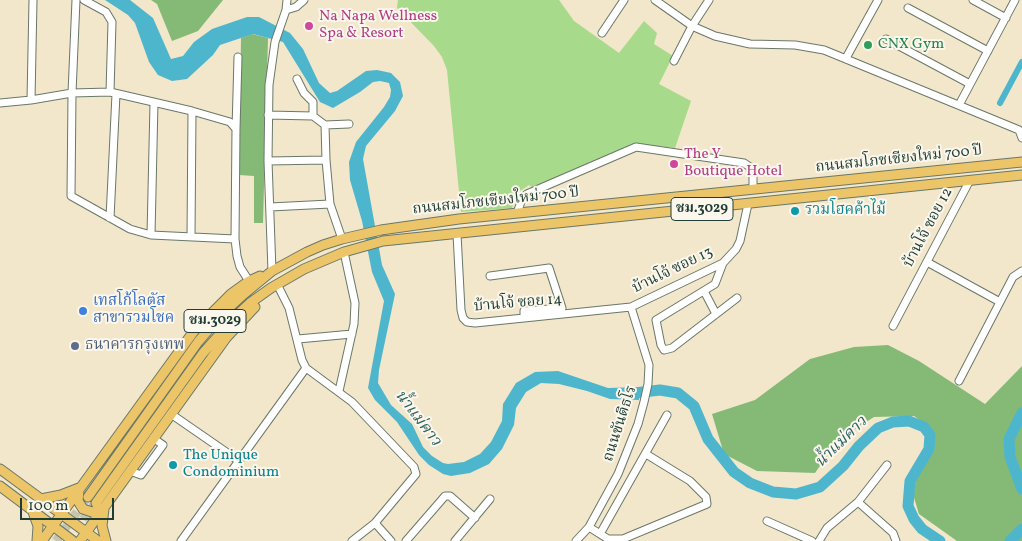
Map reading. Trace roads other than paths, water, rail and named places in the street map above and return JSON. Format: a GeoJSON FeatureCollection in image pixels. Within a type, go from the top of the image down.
{"type":"FeatureCollection","features":[{"type":"Feature","properties":{"kind":"main road","name":"ถนนสมโภชเชียงใหม่ 700 ปี"},"geometry":{"type":"LineString","coordinates":[[88,497],[208,329],[232,304],[272,272],[307,252],[342,239],[381,230],[518,213],[1022,162]]}},
{"type":"Feature","properties":{"kind":"main road","name":"ถนนสมโภชเชียงใหม่ 700 ปี"},"geometry":{"type":"LineString","coordinates":[[96,503],[203,353],[236,316],[250,303],[274,286],[304,269],[344,252],[383,241],[1022,175]]}},
{"type":"Feature","properties":{"kind":"main road"},"geometry":{"type":"LineString","coordinates":[[42,541],[194,331],[218,306],[250,281],[272,272]]}},
{"type":"Feature","properties":{"kind":"main road"},"geometry":{"type":"LineString","coordinates":[[80,541],[226,338],[274,286]]}},
{"type":"Feature","properties":{"kind":"main road"},"geometry":{"type":"LineString","coordinates":[[0,469],[98,541]]}},
{"type":"Feature","properties":{"kind":"main road"},"geometry":{"type":"LineString","coordinates":[[0,486],[73,541]]}},
{"type":"Feature","properties":{"kind":"main road"},"geometry":{"type":"LineString","coordinates":[[40,499],[61,495],[80,488]]}},
{"type":"Feature","properties":{"kind":"main road"},"geometry":{"type":"LineString","coordinates":[[80,488],[77,497],[83,509],[92,512],[105,506]]}},
{"type":"Feature","properties":{"kind":"main road"},"geometry":{"type":"LineString","coordinates":[[105,506],[102,526],[106,541]]}},
{"type":"Feature","properties":{"kind":"main road"},"geometry":{"type":"LineString","coordinates":[[32,510],[38,526],[37,541]]}},
{"type":"Feature","properties":{"kind":"street"},"geometry":{"type":"LineString","coordinates":[[31,100],[33,0]]}},
{"type":"Feature","properties":{"kind":"street"},"geometry":{"type":"LineString","coordinates":[[76,0],[74,1],[71,196],[130,229],[151,236],[235,239]]}},
{"type":"Feature","properties":{"kind":"street"},"geometry":{"type":"LineString","coordinates":[[84,0],[106,12],[112,22],[113,93],[110,218]]}},
{"type":"Feature","properties":{"kind":"street"},"geometry":{"type":"LineString","coordinates":[[272,272],[268,162],[269,85],[275,42],[285,13],[287,0]]}},
{"type":"Feature","properties":{"kind":"street"},"geometry":{"type":"LineString","coordinates":[[285,13],[304,0]]}},
{"type":"Feature","properties":{"kind":"street"},"geometry":{"type":"LineString","coordinates":[[602,33],[624,0]]}},
{"type":"Feature","properties":{"kind":"street"},"geometry":{"type":"LineString","coordinates":[[655,0],[692,26],[715,36],[750,44],[795,45],[824,50],[846,58],[1019,130],[1022,138]]}},
{"type":"Feature","properties":{"kind":"street"},"geometry":{"type":"LineString","coordinates":[[674,61],[692,26],[709,0]]}},
{"type":"Feature","properties":{"kind":"street"},"geometry":{"type":"LineString","coordinates":[[846,58],[878,0]]}},
{"type":"Feature","properties":{"kind":"street"},"geometry":{"type":"LineString","coordinates":[[973,0],[1006,18]]}},
{"type":"Feature","properties":{"kind":"street"},"geometry":{"type":"LineString","coordinates":[[959,105],[1015,0]]}},
{"type":"Feature","properties":{"kind":"street"},"geometry":{"type":"LineString","coordinates":[[908,8],[988,51]]}},
{"type":"Feature","properties":{"kind":"street"},"geometry":{"type":"LineString","coordinates":[[886,39],[970,84]]}},
{"type":"Feature","properties":{"kind":"street"},"geometry":{"type":"LineString","coordinates":[[238,57],[235,239],[240,267],[250,281]]}},
{"type":"Feature","properties":{"kind":"street"},"geometry":{"type":"LineString","coordinates":[[297,78],[304,93],[313,102],[313,116]]}},
{"type":"Feature","properties":{"kind":"street"},"geometry":{"type":"LineString","coordinates":[[0,103],[72,93],[113,93],[192,111],[230,122],[236,129]]}},
{"type":"Feature","properties":{"kind":"street"},"geometry":{"type":"LineString","coordinates":[[151,236],[154,103]]}},
{"type":"Feature","properties":{"kind":"street"},"geometry":{"type":"LineString","coordinates":[[191,237],[192,111]]}},
{"type":"Feature","properties":{"kind":"street"},"geometry":{"type":"LineString","coordinates":[[268,115],[313,116],[325,125],[349,124]]}},
{"type":"Feature","properties":{"kind":"street"},"geometry":{"type":"LineString","coordinates":[[325,125],[330,204],[342,239]]}},
{"type":"Feature","properties":{"kind":"street"},"geometry":{"type":"LineString","coordinates":[[518,213],[522,199],[527,194],[636,147],[744,163],[750,167],[753,175],[753,189]]}},
{"type":"Feature","properties":{"kind":"street"},"geometry":{"type":"LineString","coordinates":[[268,162],[326,160]]}},
{"type":"Feature","properties":{"kind":"street","name":"บ้านโจ้ ซอย 12"},"geometry":{"type":"LineString","coordinates":[[893,326],[970,180]]}},
{"type":"Feature","properties":{"kind":"street"},"geometry":{"type":"LineString","coordinates":[[270,207],[330,204]]}},
{"type":"Feature","properties":{"kind":"street","name":"บ้านโจ้ ซอย 13"},"geometry":{"type":"LineString","coordinates":[[631,307],[723,263],[736,250],[740,241],[748,204]]}},
{"type":"Feature","properties":{"kind":"street","name":"บ้านโจ้ ซอย 14"},"geometry":{"type":"LineString","coordinates":[[457,234],[461,310],[463,318],[467,322],[475,323],[631,307]]}},
{"type":"Feature","properties":{"kind":"street"},"geometry":{"type":"LineString","coordinates":[[339,392],[352,334],[355,303],[344,252]]}},
{"type":"Feature","properties":{"kind":"street"},"geometry":{"type":"LineString","coordinates":[[927,262],[1000,302]]}},
{"type":"Feature","properties":{"kind":"street"},"geometry":{"type":"LineString","coordinates":[[723,263],[715,284],[656,320],[661,345],[664,350],[672,348],[737,298]]}},
{"type":"Feature","properties":{"kind":"street"},"geometry":{"type":"LineString","coordinates":[[490,276],[549,268],[562,308],[524,311],[524,318]]}},
{"type":"Feature","properties":{"kind":"street"},"geometry":{"type":"LineString","coordinates":[[959,381],[1013,277],[1022,271]]}},
{"type":"Feature","properties":{"kind":"street"},"geometry":{"type":"LineString","coordinates":[[274,286],[289,308],[302,360],[306,368],[360,409],[414,468],[416,474],[374,522],[352,541]]}},
{"type":"Feature","properties":{"kind":"street"},"geometry":{"type":"LineString","coordinates":[[704,290],[716,314]]}},
{"type":"Feature","properties":{"kind":"street","name":"ถนนขันติธโร"},"geometry":{"type":"LineString","coordinates":[[576,541],[589,527],[618,474],[638,424],[644,402],[648,384],[649,365],[631,307]]}},
{"type":"Feature","properties":{"kind":"street"},"geometry":{"type":"LineString","coordinates":[[298,339],[352,334]]}},
{"type":"Feature","properties":{"kind":"street"},"geometry":{"type":"LineString","coordinates":[[181,541],[306,368]]}},
{"type":"Feature","properties":{"kind":"street"},"geometry":{"type":"LineString","coordinates":[[171,414],[239,461]]}},
{"type":"Feature","properties":{"kind":"street"},"geometry":{"type":"LineString","coordinates":[[600,534],[667,415]]}},
{"type":"Feature","properties":{"kind":"street"},"geometry":{"type":"LineString","coordinates":[[589,527],[608,539],[623,539],[707,504],[706,497],[690,481],[646,454]]}},
{"type":"Feature","properties":{"kind":"street"},"geometry":{"type":"LineString","coordinates":[[819,541],[827,528],[858,502],[887,465]]}},
{"type":"Feature","properties":{"kind":"street"},"geometry":{"type":"LineString","coordinates":[[406,541],[444,496],[450,496],[474,518]]}},
{"type":"Feature","properties":{"kind":"street"},"geometry":{"type":"LineString","coordinates":[[455,541],[490,499]]}},
{"type":"Feature","properties":{"kind":"street"},"geometry":{"type":"LineString","coordinates":[[858,502],[893,533],[896,541]]}},
{"type":"Feature","properties":{"kind":"street"},"geometry":{"type":"LineString","coordinates":[[767,521],[812,541]]}},
{"type":"Feature","properties":{"kind":"street"},"geometry":{"type":"LineString","coordinates":[[374,522],[391,541]]}},
{"type":"Feature","properties":{"kind":"water"},"geometry":{"type":"Polygon","coordinates":[[[105,0],[130,0],[153,18],[171,59],[183,56],[194,42],[212,29],[247,17],[259,17],[290,33],[303,49],[319,83],[330,93],[337,91],[366,71],[377,70],[391,73],[400,82],[403,96],[395,111],[366,146],[363,159],[382,265],[395,294],[378,383],[391,405],[412,424],[423,447],[432,456],[448,464],[464,462],[480,454],[491,442],[502,421],[503,404],[516,383],[535,372],[558,371],[608,388],[641,387],[639,400],[610,399],[559,384],[541,383],[526,392],[516,408],[514,425],[502,449],[489,464],[470,473],[451,476],[443,474],[429,465],[419,455],[397,422],[375,400],[368,388],[384,301],[372,272],[362,221],[350,180],[349,162],[356,142],[390,97],[389,83],[373,82],[333,108],[320,102],[283,42],[253,34],[220,45],[213,55],[187,79],[172,81],[158,75],[149,62],[135,23],[128,15],[105,0]]]}},
{"type":"Feature","properties":{"kind":"waterway"},"geometry":{"type":"LineString","coordinates":[[1000,103],[1022,62]]}},
{"type":"Feature","properties":{"kind":"waterway","name":"น้ำแม่คาว"},"geometry":{"type":"LineString","coordinates":[[626,394],[660,390],[678,393],[694,406],[708,439],[734,472],[750,483],[773,492],[796,494],[820,487],[843,466],[859,446],[878,428],[893,422],[909,421],[924,427],[930,435],[929,449],[910,481],[908,506],[914,519],[922,529],[940,541]]}},
{"type":"Feature","properties":{"kind":"waterway","name":"น้ำแม่คาว"},"geometry":{"type":"LineString","coordinates":[[1022,413],[1009,439],[1010,457],[1022,489]]}},
{"type":"Feature","properties":{"kind":"waterway","name":"น้ำแม่คาว"},"geometry":{"type":"LineString","coordinates":[[1010,541],[1022,529]]}},
{"type":"Feature","properties":{"kind":"tunnel"},"geometry":{"type":"LineString","coordinates":[[56,541],[88,497]]}},
{"type":"Feature","properties":{"kind":"tunnel"},"geometry":{"type":"LineString","coordinates":[[67,541],[94,505]]}},
{"type":"Feature","properties":{"kind":"place","name":"Na Napa Wellness Spa & Resort"},"geometry":{"type":"Point","coordinates":[309,26]}},
{"type":"Feature","properties":{"kind":"place","name":"CNX Gym"},"geometry":{"type":"Point","coordinates":[868,45]}},
{"type":"Feature","properties":{"kind":"place","name":"The Y Boutique Hotel"},"geometry":{"type":"Point","coordinates":[674,164]}},
{"type":"Feature","properties":{"kind":"place","name":"รวมโฮคค้าไม้"},"geometry":{"type":"Point","coordinates":[795,211]}},
{"type":"Feature","properties":{"kind":"place","name":"เทสโก้โลตัส สาขารวมโชค"},"geometry":{"type":"Point","coordinates":[83,311]}},
{"type":"Feature","properties":{"kind":"place","name":"ธนาคารกรุงเทพ"},"geometry":{"type":"Point","coordinates":[75,346]}},
{"type":"Feature","properties":{"kind":"place","name":"The Unique Condominium"},"geometry":{"type":"Point","coordinates":[173,465]}}]}
